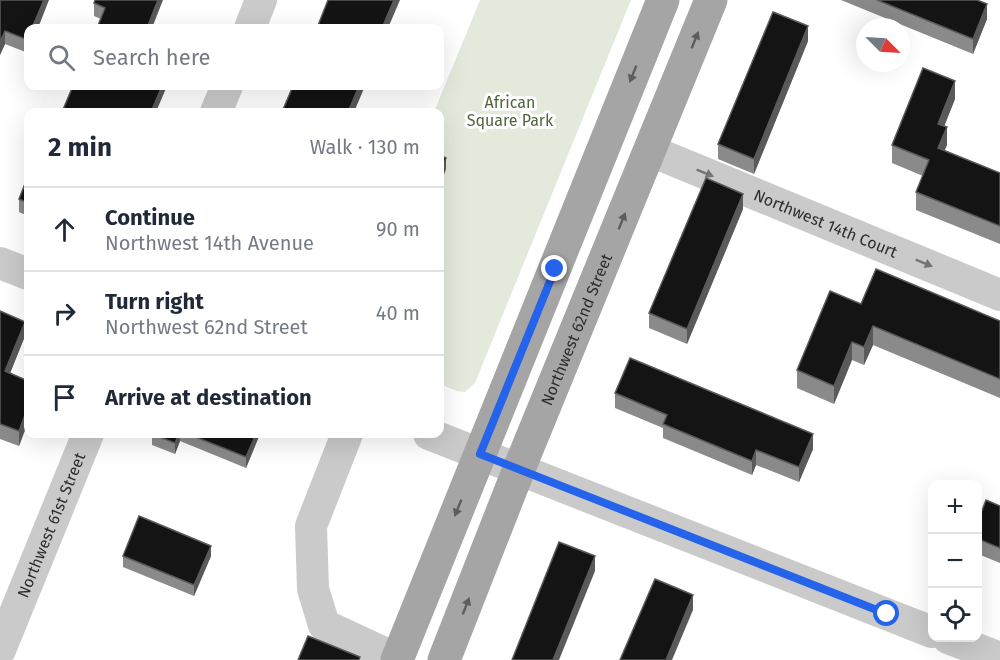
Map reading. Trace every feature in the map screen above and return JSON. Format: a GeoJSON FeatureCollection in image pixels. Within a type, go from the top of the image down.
{"type":"FeatureCollection","features":[{"type":"Feature","properties":{"kind":"main road"},"geometry":{"type":"LineString","coordinates":[[397,659],[663,0]]}},
{"type":"Feature","properties":{"kind":"main road","name":"Northwest 62nd Street"},"geometry":{"type":"LineString","coordinates":[[444,660],[519,469],[711,0]]}},
{"type":"Feature","properties":{"kind":"street"},"geometry":{"type":"LineString","coordinates":[[252,24],[261,0]]}},
{"type":"Feature","properties":{"kind":"street"},"geometry":{"type":"LineString","coordinates":[[218,108],[225,90]]}},
{"type":"Feature","properties":{"kind":"street","name":"Northwest 14th Court"},"geometry":{"type":"LineString","coordinates":[[651,151],[1000,295]]}},
{"type":"Feature","properties":{"kind":"street"},"geometry":{"type":"LineString","coordinates":[[0,263],[24,272]]}},
{"type":"Feature","properties":{"kind":"street","name":"Northwest 61st Street"},"geometry":{"type":"LineString","coordinates":[[0,650],[86,438]]}},
{"type":"Feature","properties":{"kind":"street"},"geometry":{"type":"LineString","coordinates":[[345,438],[311,526],[313,589],[324,625],[397,659]]}},
{"type":"Feature","properties":{"kind":"street"},"geometry":{"type":"LineString","coordinates":[[439,438],[928,630]]}},
{"type":"Feature","properties":{"kind":"street"},"geometry":{"type":"LineString","coordinates":[[958,642],[1000,658]]}},
{"type":"Feature","properties":{"kind":"green space","name":"African Square Park"},"geometry":{"type":"Polygon","coordinates":[[[480,0],[631,0],[475,383],[465,392],[444,386],[444,108],[436,108],[480,0]]]}},
{"type":"Feature","properties":{"kind":"building"},"geometry":{"type":"Polygon","coordinates":[[[0,0],[44,0],[34,24],[24,24],[24,38],[5,31],[0,42],[0,0]]]}},
{"type":"Feature","properties":{"kind":"building"},"geometry":{"type":"Polygon","coordinates":[[[95,0],[158,0],[149,24],[99,24],[105,8],[94,3],[95,0]]]}},
{"type":"Feature","properties":{"kind":"building"},"geometry":{"type":"Polygon","coordinates":[[[328,0],[394,0],[384,24],[319,24],[328,0]]]}},
{"type":"Feature","properties":{"kind":"building"},"geometry":{"type":"Polygon","coordinates":[[[877,0],[977,0],[987,4],[973,39],[877,0]]]}},
{"type":"Feature","properties":{"kind":"building"},"geometry":{"type":"Polygon","coordinates":[[[773,12],[808,26],[754,159],[718,144],[773,12]]]}},
{"type":"Feature","properties":{"kind":"building"},"geometry":{"type":"Polygon","coordinates":[[[923,68],[955,81],[938,124],[947,127],[938,148],[1000,173],[1000,226],[916,192],[929,160],[892,145],[923,68]]]}},
{"type":"Feature","properties":{"kind":"building"},"geometry":{"type":"Polygon","coordinates":[[[71,90],[160,90],[153,108],[64,108],[71,90]]]}},
{"type":"Feature","properties":{"kind":"building"},"geometry":{"type":"Polygon","coordinates":[[[291,90],[357,90],[350,108],[284,108],[291,90]]]}},
{"type":"Feature","properties":{"kind":"building"},"geometry":{"type":"Polygon","coordinates":[[[706,178],[743,194],[687,329],[649,313],[706,178]]]}},
{"type":"Feature","properties":{"kind":"building"},"geometry":{"type":"Polygon","coordinates":[[[24,186],[24,201],[19,199],[24,186]]]}},
{"type":"Feature","properties":{"kind":"building"},"geometry":{"type":"Polygon","coordinates":[[[876,269],[1000,321],[1000,379],[873,326],[864,347],[852,342],[834,386],[797,370],[830,291],[861,304],[876,269]]]}},
{"type":"Feature","properties":{"kind":"building"},"geometry":{"type":"Polygon","coordinates":[[[0,311],[24,322],[5,371],[24,379],[24,418],[19,431],[0,424],[0,311]]]}},
{"type":"Feature","properties":{"kind":"building"},"geometry":{"type":"Polygon","coordinates":[[[630,358],[813,434],[799,467],[756,450],[752,461],[663,424],[667,415],[615,393],[630,358]]]}},
{"type":"Feature","properties":{"kind":"building"},"geometry":{"type":"Polygon","coordinates":[[[162,438],[177,438],[175,443],[162,438]]]}},
{"type":"Feature","properties":{"kind":"building"},"geometry":{"type":"Polygon","coordinates":[[[198,438],[254,438],[246,457],[198,438]]]}},
{"type":"Feature","properties":{"kind":"building"},"geometry":{"type":"Polygon","coordinates":[[[986,500],[1000,506],[1000,548],[982,541],[982,510],[986,500]]]}},
{"type":"Feature","properties":{"kind":"building"},"geometry":{"type":"Polygon","coordinates":[[[139,516],[211,546],[194,585],[123,556],[139,516]]]}},
{"type":"Feature","properties":{"kind":"building"},"geometry":{"type":"Polygon","coordinates":[[[559,542],[595,556],[553,660],[512,660],[559,542]]]}},
{"type":"Feature","properties":{"kind":"building"},"geometry":{"type":"Polygon","coordinates":[[[655,579],[693,595],[666,660],[620,660],[655,579]]]}},
{"type":"Feature","properties":{"kind":"building"},"geometry":{"type":"Polygon","coordinates":[[[308,636],[360,657],[359,660],[298,660],[308,636]]]}},
{"type":"Feature","properties":{"kind":"route"},"geometry":{"type":"LineString","coordinates":[[555,269],[480,454],[887,614]]}}]}
